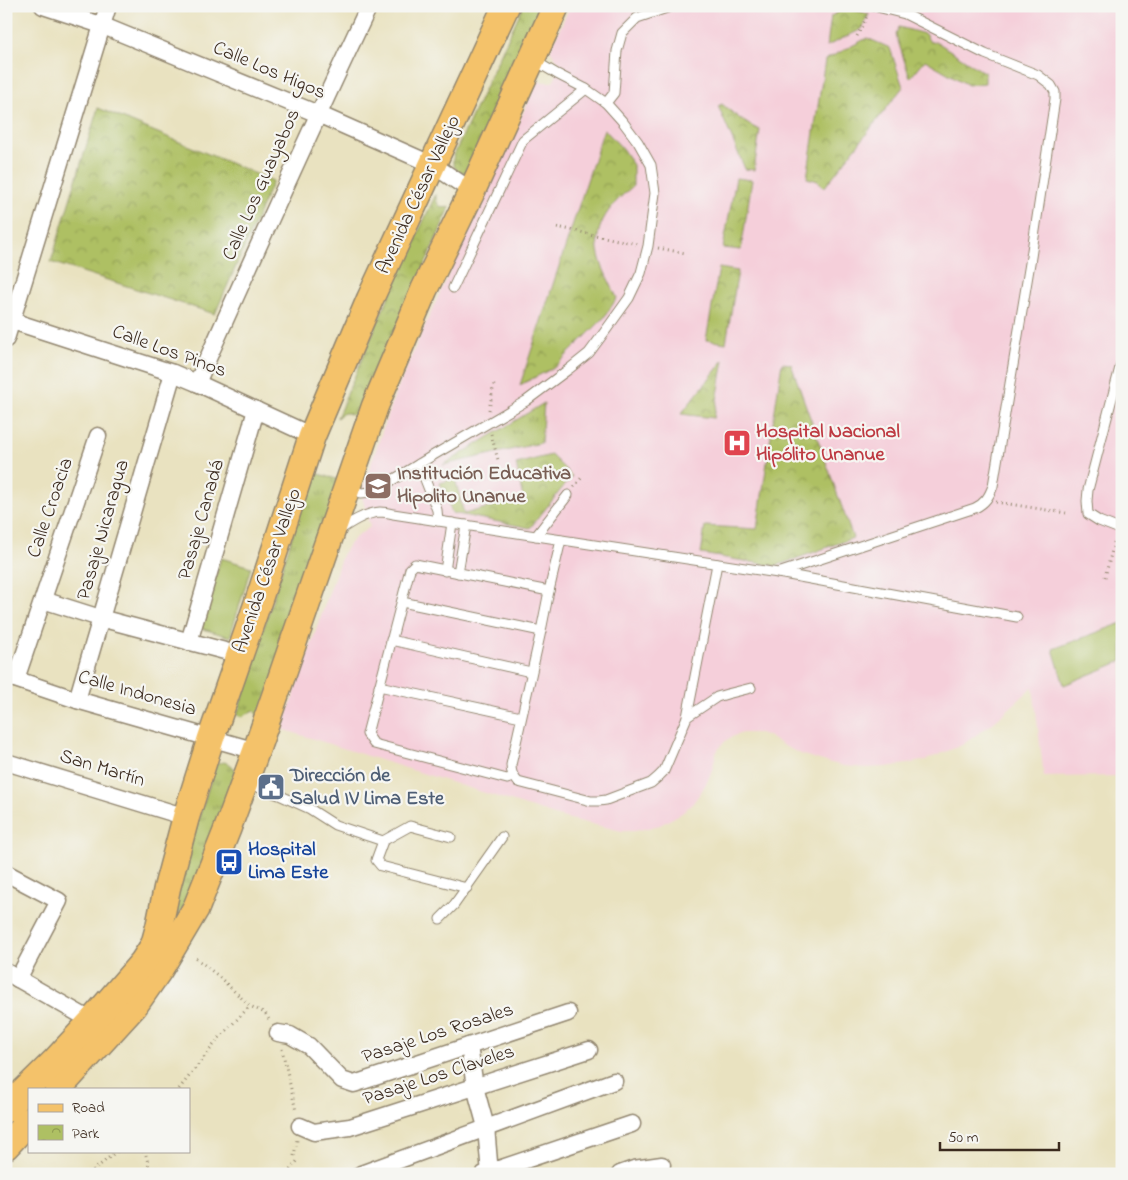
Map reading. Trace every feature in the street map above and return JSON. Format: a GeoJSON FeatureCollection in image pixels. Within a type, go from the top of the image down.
{"type":"FeatureCollection","features":[{"type":"Feature","properties":{"kind":"main road","name":"Avenida César Vallejo"},"geometry":{"type":"LineString","coordinates":[[12,1096],[92,1021],[143,962],[154,945],[186,817],[312,436],[370,299],[506,6]]}},
{"type":"Feature","properties":{"kind":"main road"},"geometry":{"type":"LineString","coordinates":[[59,1088],[134,1006],[159,970],[196,908],[228,830],[306,609],[364,435],[385,381],[424,290],[472,191],[556,6]]}},
{"type":"Feature","properties":{"kind":"main road"},"geometry":{"type":"LineString","coordinates":[[6,1146],[28,1122]]}},
{"type":"Feature","properties":{"kind":"street","name":"Calle Los Higos"},"geometry":{"type":"LineString","coordinates":[[43,6],[101,25],[318,114],[433,165],[472,191]]}},
{"type":"Feature","properties":{"kind":"street"},"geometry":{"type":"LineString","coordinates":[[6,339],[9,319],[60,164],[108,6]]}},
{"type":"Feature","properties":{"kind":"street","name":"Calle Los Guayabos"},"geometry":{"type":"LineString","coordinates":[[197,383],[254,253],[369,6]]}},
{"type":"Feature","properties":{"kind":"street","name":"Calle Los Pinos"},"geometry":{"type":"LineString","coordinates":[[9,319],[173,373],[312,436]]}},
{"type":"Feature","properties":{"kind":"street","name":"Pasaje Nicaragua"},"geometry":{"type":"LineString","coordinates":[[76,700],[173,373]]}},
{"type":"Feature","properties":{"kind":"street","name":"Pasaje Canadá"},"geometry":{"type":"LineString","coordinates":[[189,642],[256,410]]}},
{"type":"Feature","properties":{"kind":"street","name":"Calle Croacia"},"geometry":{"type":"LineString","coordinates":[[11,678],[43,600],[98,436]]}},
{"type":"Feature","properties":{"kind":"street"},"geometry":{"type":"LineString","coordinates":[[43,600],[100,618],[240,655]]}},
{"type":"Feature","properties":{"kind":"street","name":"Calle Indonesia"},"geometry":{"type":"LineString","coordinates":[[11,678],[76,700],[256,751]]}},
{"type":"Feature","properties":{"kind":"street","name":"San Martín"},"geometry":{"type":"LineString","coordinates":[[6,762],[186,817]]}},
{"type":"Feature","properties":{"kind":"street"},"geometry":{"type":"LineString","coordinates":[[6,873],[60,901],[12,976],[92,1021]]}},
{"type":"Feature","properties":{"kind":"street","name":"Pasaje Los Rosales"},"geometry":{"type":"LineString","coordinates":[[278,1033],[290,1034],[309,1046],[342,1080],[354,1084],[568,1013]]}},
{"type":"Feature","properties":{"kind":"street"},"geometry":{"type":"LineString","coordinates":[[469,1046],[475,1087],[486,1127],[488,1173],[632,1124]]}},
{"type":"Feature","properties":{"kind":"street","name":"Pasaje Los Claveles"},"geometry":{"type":"LineString","coordinates":[[300,1126],[314,1132],[350,1127],[589,1050]]}},
{"type":"Feature","properties":{"kind":"street"},"geometry":{"type":"LineString","coordinates":[[361,1174],[614,1081]]}},
{"type":"Feature","properties":{"kind":"street"},"geometry":{"type":"LineString","coordinates":[[620,1174],[634,1169],[662,1165]]}},
{"type":"Feature","properties":{"kind":"lane"},"geometry":{"type":"LineString","coordinates":[[606,104],[614,93],[617,51],[622,33],[637,18],[674,6]]}},
{"type":"Feature","properties":{"kind":"lane"},"geometry":{"type":"LineString","coordinates":[[778,573],[974,508],[986,501],[990,494],[998,458],[1031,257],[1055,99],[1054,92],[1051,85],[1038,75],[985,54],[905,14],[872,6]]}},
{"type":"Feature","properties":{"kind":"lane"},"geometry":{"type":"LineString","coordinates":[[347,486],[361,493],[372,492],[526,400],[569,369],[589,353],[629,298],[641,273],[648,246],[654,193],[651,165],[638,142],[606,104],[586,89],[531,59]]}},
{"type":"Feature","properties":{"kind":"lane"},"geometry":{"type":"LineString","coordinates":[[453,288],[523,140],[586,89]]}},
{"type":"Feature","properties":{"kind":"lane"},"geometry":{"type":"LineString","coordinates":[[1120,530],[1088,514],[1087,501],[1088,490],[1122,360]]}},
{"type":"Feature","properties":{"kind":"lane"},"geometry":{"type":"LineString","coordinates":[[419,464],[437,510],[438,521]]}},
{"type":"Feature","properties":{"kind":"lane"},"geometry":{"type":"LineString","coordinates":[[536,536],[568,494]]}},
{"type":"Feature","properties":{"kind":"lane"},"geometry":{"type":"LineString","coordinates":[[329,537],[349,524],[367,515],[379,512],[778,573],[1017,618]]}},
{"type":"Feature","properties":{"kind":"lane"},"geometry":{"type":"LineString","coordinates":[[445,571],[452,523]]}},
{"type":"Feature","properties":{"kind":"lane"},"geometry":{"type":"LineString","coordinates":[[458,573],[466,525]]}},
{"type":"Feature","properties":{"kind":"lane"},"geometry":{"type":"LineString","coordinates":[[561,540],[521,717],[511,771],[513,777],[518,782],[591,801],[606,800],[650,783],[664,771],[687,717],[717,564]]}},
{"type":"Feature","properties":{"kind":"lane"},"geometry":{"type":"LineString","coordinates":[[513,777],[507,779],[374,744],[367,734],[410,569],[415,564],[549,591]]}},
{"type":"Feature","properties":{"kind":"lane"},"geometry":{"type":"LineString","coordinates":[[402,602],[541,631]]}},
{"type":"Feature","properties":{"kind":"lane"},"geometry":{"type":"LineString","coordinates":[[392,640],[531,672]]}},
{"type":"Feature","properties":{"kind":"lane"},"geometry":{"type":"LineString","coordinates":[[380,686],[521,717]]}},
{"type":"Feature","properties":{"kind":"lane"},"geometry":{"type":"LineString","coordinates":[[687,717],[717,697],[752,688]]}},
{"type":"Feature","properties":{"kind":"lane"},"geometry":{"type":"LineString","coordinates":[[245,782],[310,809],[335,824],[382,841]]}},
{"type":"Feature","properties":{"kind":"lane"},"geometry":{"type":"LineString","coordinates":[[451,837],[410,826],[382,841],[376,860],[381,866],[467,888]]}},
{"type":"Feature","properties":{"kind":"lane"},"geometry":{"type":"LineString","coordinates":[[440,919],[454,906],[502,837]]}},
{"type":"Feature","properties":{"kind":"path"},"geometry":{"type":"LineString","coordinates":[[857,36],[872,6]]}},
{"type":"Feature","properties":{"kind":"path"},"geometry":{"type":"LineString","coordinates":[[557,227],[685,253]]}},
{"type":"Feature","properties":{"kind":"path"},"geometry":{"type":"LineString","coordinates":[[986,501],[1066,513]]}},
{"type":"Feature","properties":{"kind":"path"},"geometry":{"type":"LineString","coordinates":[[1105,577],[1120,530]]}},
{"type":"Feature","properties":{"kind":"path"},"geometry":{"type":"LineString","coordinates":[[196,958],[250,1006],[265,1014],[278,1033],[300,1126],[294,1156]]}},
{"type":"Feature","properties":{"kind":"path"},"geometry":{"type":"LineString","coordinates":[[180,1088],[220,1037],[250,1006]]}},
{"type":"Feature","properties":{"kind":"path"},"geometry":{"type":"LineString","coordinates":[[90,1174],[117,1152]]}},
{"type":"Feature","properties":{"kind":"path"},"geometry":{"type":"LineString","coordinates":[[144,1152],[148,1167],[155,1174]]}},
{"type":"Feature","properties":{"kind":"path"},"geometry":{"type":"LineString","coordinates":[[287,1174],[298,1160]]}},
{"type":"Feature","properties":{"kind":"shaded area","name":"Hospital Nacional Hipólito Unanue"},"geometry":{"type":"Polygon","coordinates":[[[570,6],[1122,6],[1122,776],[1044,777],[1033,687],[993,723],[962,745],[926,760],[907,764],[865,768],[844,766],[803,755],[766,735],[743,733],[736,735],[721,745],[716,753],[708,780],[693,803],[682,813],[660,825],[635,831],[622,831],[561,817],[282,729],[342,555],[357,536],[370,527],[361,493],[395,394],[537,82],[553,82],[561,66],[550,50],[570,6]]]}},
{"type":"Feature","properties":{"kind":"green space"},"geometry":{"type":"Polygon","coordinates":[[[523,6],[548,6],[468,172],[461,172],[454,166],[454,155],[523,6]]]}},
{"type":"Feature","properties":{"kind":"green space"},"geometry":{"type":"Polygon","coordinates":[[[847,8],[869,14],[862,29],[827,46],[831,16],[847,8]]]}},
{"type":"Feature","properties":{"kind":"green space"},"geometry":{"type":"Polygon","coordinates":[[[899,27],[925,34],[930,42],[937,42],[985,73],[985,83],[968,85],[925,60],[910,78],[896,35],[899,27]]]}},
{"type":"Feature","properties":{"kind":"green space"},"geometry":{"type":"Polygon","coordinates":[[[867,38],[890,48],[903,87],[824,188],[818,181],[807,178],[825,60],[867,38]]]}},
{"type":"Feature","properties":{"kind":"green space"},"geometry":{"type":"Polygon","coordinates":[[[722,104],[745,122],[760,130],[754,170],[745,169],[718,106],[722,104]]]}},
{"type":"Feature","properties":{"kind":"green space"},"geometry":{"type":"Polygon","coordinates":[[[98,108],[273,181],[215,314],[51,262],[98,108]]]}},
{"type":"Feature","properties":{"kind":"green space"},"geometry":{"type":"Polygon","coordinates":[[[604,129],[622,148],[633,165],[633,186],[611,208],[601,224],[598,234],[600,260],[617,298],[603,319],[555,367],[520,385],[604,129]]]}},
{"type":"Feature","properties":{"kind":"green space"},"geometry":{"type":"Polygon","coordinates":[[[736,178],[752,180],[741,250],[723,248],[736,178]]]}},
{"type":"Feature","properties":{"kind":"green space"},"geometry":{"type":"Polygon","coordinates":[[[436,194],[436,200],[441,207],[450,207],[357,421],[348,413],[342,414],[337,418],[382,312],[436,194]]]}},
{"type":"Feature","properties":{"kind":"green space"},"geometry":{"type":"Polygon","coordinates":[[[719,268],[738,271],[726,343],[706,340],[719,268]]]}},
{"type":"Feature","properties":{"kind":"green space"},"geometry":{"type":"Polygon","coordinates":[[[724,360],[714,418],[681,414],[724,360]]]}},
{"type":"Feature","properties":{"kind":"green space"},"geometry":{"type":"Polygon","coordinates":[[[782,363],[791,364],[853,538],[776,566],[701,554],[705,526],[757,529],[782,363]]]}},
{"type":"Feature","properties":{"kind":"green space"},"geometry":{"type":"Polygon","coordinates":[[[544,403],[541,443],[443,465],[544,403]]]}},
{"type":"Feature","properties":{"kind":"green space"},"geometry":{"type":"Polygon","coordinates":[[[551,455],[572,476],[530,528],[452,513],[440,483],[455,478],[464,514],[523,498],[516,464],[551,455]]]}},
{"type":"Feature","properties":{"kind":"green space"},"geometry":{"type":"Polygon","coordinates":[[[312,472],[340,480],[261,721],[254,710],[242,717],[237,715],[312,472]]]}},
{"type":"Feature","properties":{"kind":"green space"},"geometry":{"type":"Polygon","coordinates":[[[221,558],[251,567],[230,637],[200,628],[221,558]]]}},
{"type":"Feature","properties":{"kind":"green space"},"geometry":{"type":"Polygon","coordinates":[[[1122,623],[1122,661],[1064,685],[1053,649],[1122,623]]]}},
{"type":"Feature","properties":{"kind":"green space"},"geometry":{"type":"Polygon","coordinates":[[[223,762],[231,765],[237,772],[191,896],[173,922],[175,893],[216,764],[223,762]]]}},
{"type":"Feature","properties":{"kind":"place","name":"Hospital Nacional Hipólito Unanue"},"geometry":{"type":"Point","coordinates":[737,443]}},
{"type":"Feature","properties":{"kind":"place","name":"Institución Educativa Hipolito Unanue"},"geometry":{"type":"Point","coordinates":[378,486]}},
{"type":"Feature","properties":{"kind":"place","name":"Dirección de Salud IV Lima Este"},"geometry":{"type":"Point","coordinates":[271,787]}},
{"type":"Feature","properties":{"kind":"place","name":"Hospital Lima Este"},"geometry":{"type":"Point","coordinates":[229,862]}}]}
